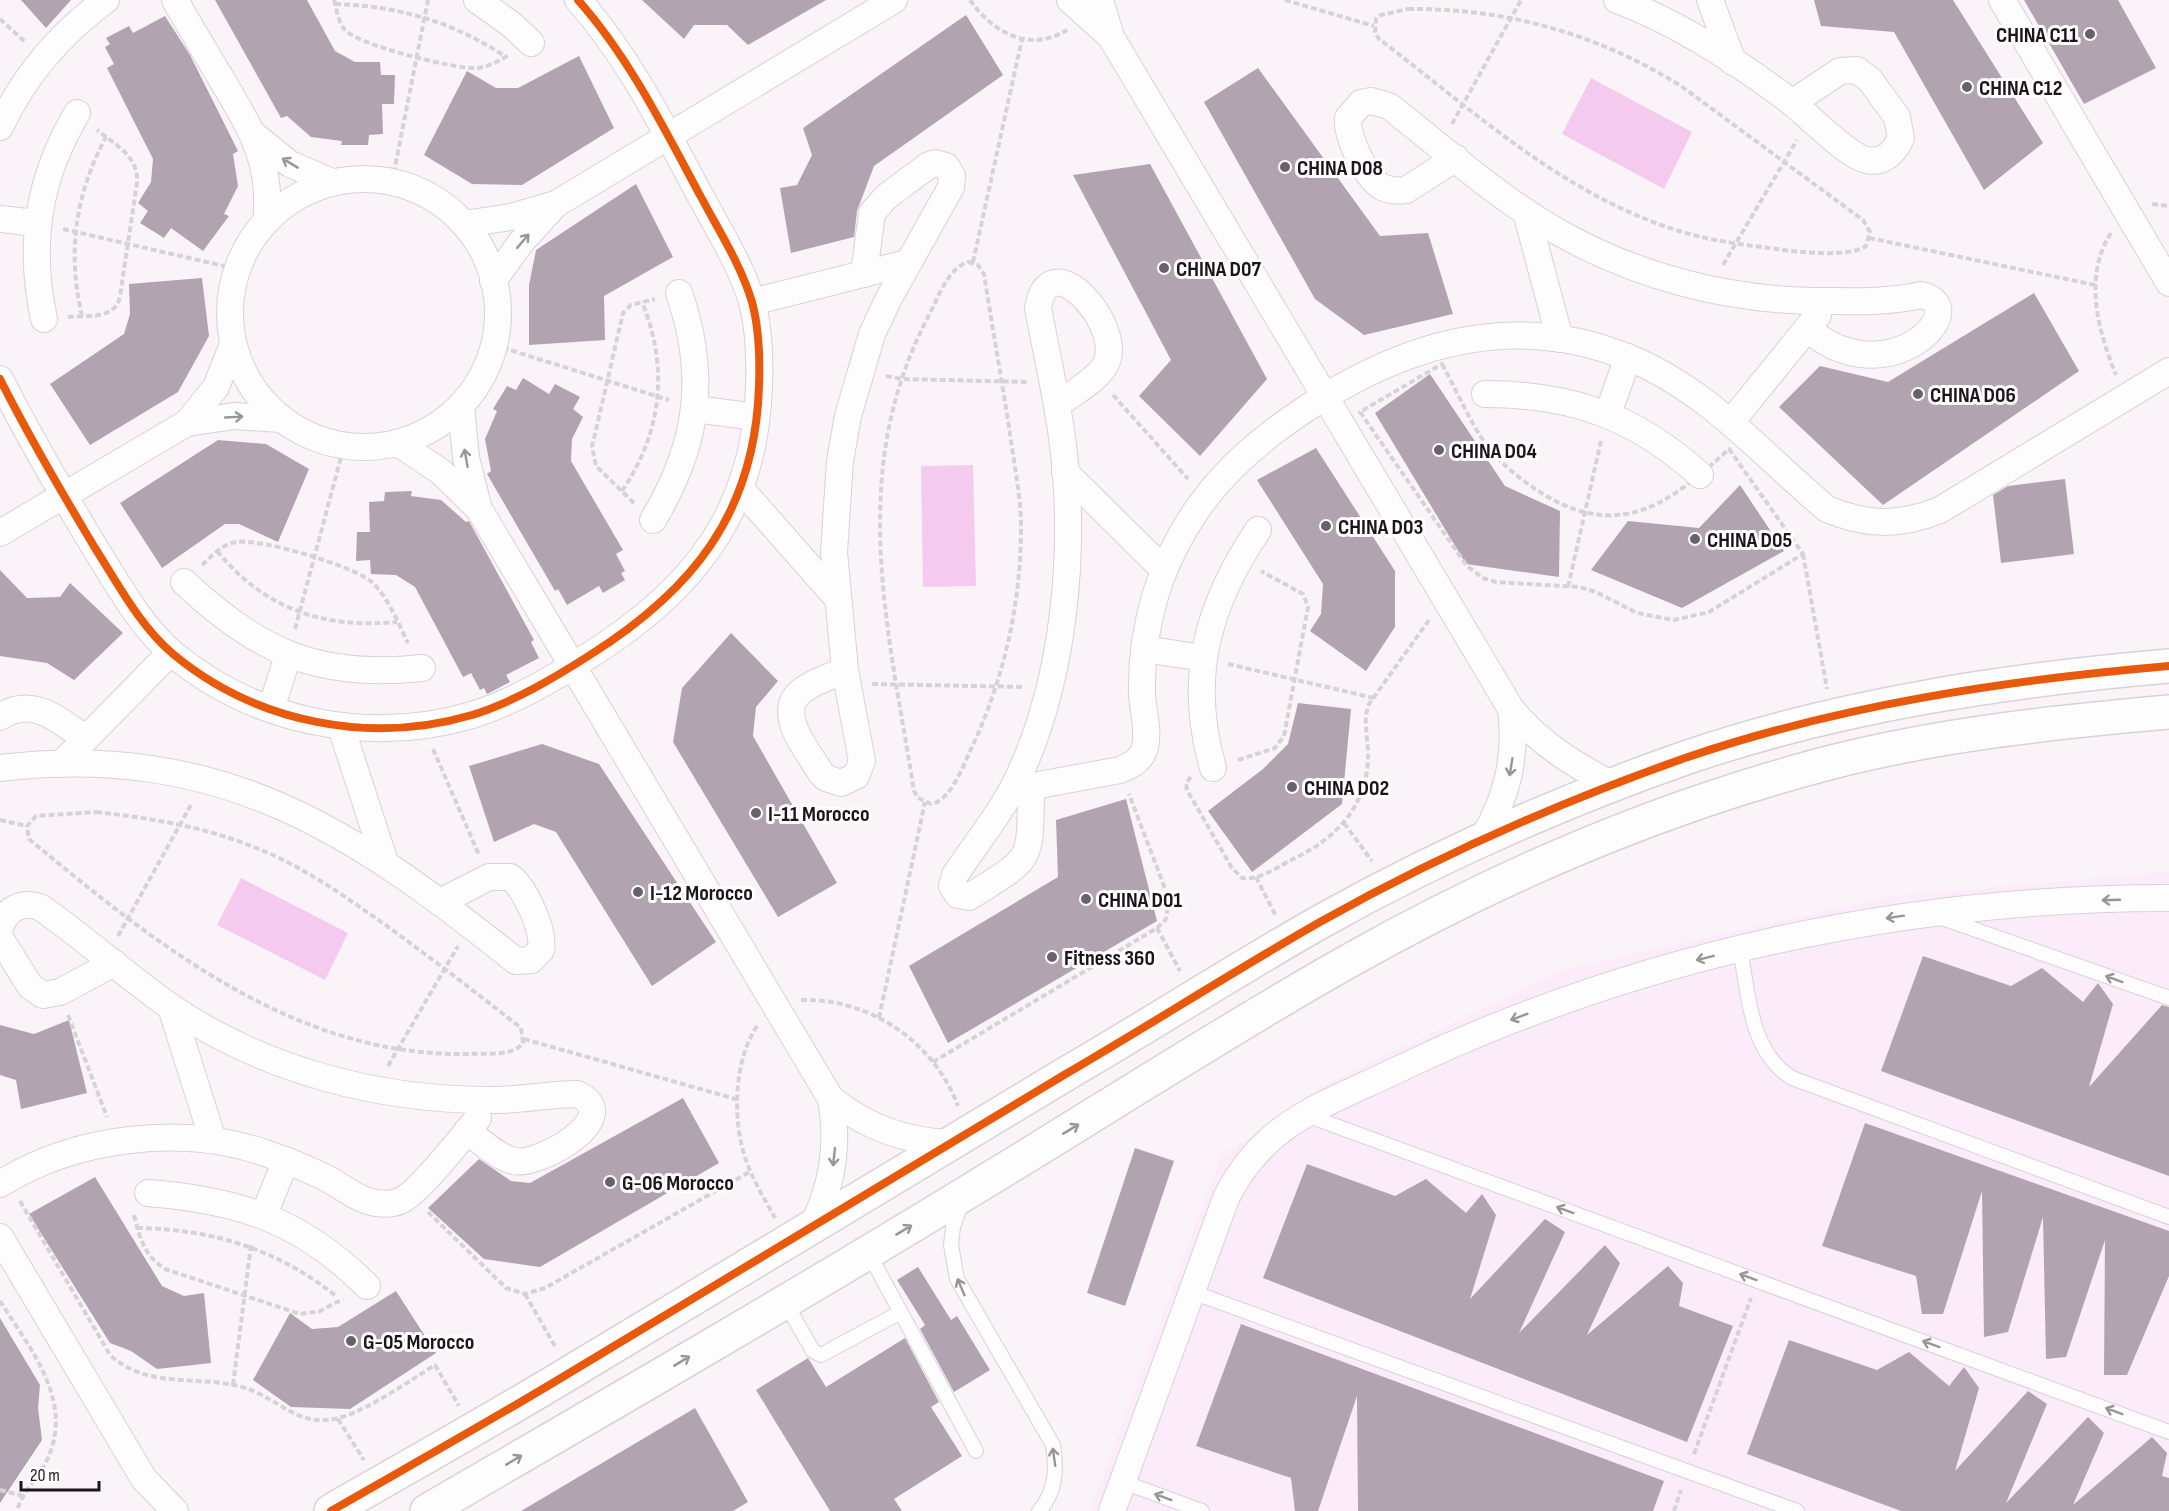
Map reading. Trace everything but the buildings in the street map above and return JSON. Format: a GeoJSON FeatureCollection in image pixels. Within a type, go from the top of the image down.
{"type":"FeatureCollection","features":[{"type":"Feature","properties":{"kind":"street"},"geometry":{"type":"LineString","coordinates":[[0,127],[8,109],[57,42],[106,0]]}},
{"type":"Feature","properties":{"kind":"street"},"geometry":{"type":"LineString","coordinates":[[175,0],[254,135],[267,177],[269,200],[266,221]]}},
{"type":"Feature","properties":{"kind":"street"},"geometry":{"type":"LineString","coordinates":[[477,0],[512,25],[531,43]]}},
{"type":"Feature","properties":{"kind":"street"},"geometry":{"type":"LineString","coordinates":[[0,379],[63,496],[122,592],[171,652],[218,684],[271,709],[341,728],[395,728],[476,714],[510,700],[573,666],[652,612],[688,577],[717,537],[740,488],[756,417],[759,359],[752,302],[733,257],[669,137],[618,53],[578,0]]}},
{"type":"Feature","properties":{"kind":"street"},"geometry":{"type":"LineString","coordinates":[[464,224],[511,217],[556,204],[894,0]]}},
{"type":"Feature","properties":{"kind":"street"},"geometry":{"type":"LineString","coordinates":[[1617,0],[1663,21],[1733,62],[1802,111]]}},
{"type":"Feature","properties":{"kind":"street"},"geometry":{"type":"LineString","coordinates":[[1710,0],[1733,62]]}},
{"type":"Feature","properties":{"kind":"street"},"geometry":{"type":"LineString","coordinates":[[2002,0],[2169,283]]}},
{"type":"Feature","properties":{"kind":"street"},"geometry":{"type":"LineString","coordinates":[[1084,4],[1111,37],[1511,709],[1559,756],[1613,785]]}},
{"type":"Feature","properties":{"kind":"street"},"geometry":{"type":"LineString","coordinates":[[44,319],[35,271],[36,223],[50,166],[76,113]]}},
{"type":"Feature","properties":{"kind":"street"},"geometry":{"type":"LineString","coordinates":[[254,135],[290,164],[332,182]]}},
{"type":"Feature","properties":{"kind":"street"},"geometry":{"type":"LineString","coordinates":[[1447,152],[1526,212],[1560,233],[1633,267],[1709,290],[1769,298],[1872,301],[1921,295],[1934,301],[1939,315],[1932,328],[1919,340],[1887,354],[1870,356],[1836,349],[1807,328]]}},
{"type":"Feature","properties":{"kind":"street"},"geometry":{"type":"LineString","coordinates":[[847,677],[834,552],[838,472],[848,416],[859,371],[888,298],[951,187],[950,170],[941,163],[929,165],[878,204],[869,222],[864,274]]}},
{"type":"Feature","properties":{"kind":"street"},"geometry":{"type":"LineString","coordinates":[[363,178],[392,182],[419,190],[443,205],[464,224],[487,260],[498,312],[494,345],[481,377],[461,406],[421,435],[398,443],[371,447],[344,446],[300,432],[281,419],[260,398],[243,372],[233,344],[230,306],[237,270],[249,244],[266,221],[297,197],[332,182],[363,178]]}},
{"type":"Feature","properties":{"kind":"street"},"geometry":{"type":"LineString","coordinates":[[493,280],[522,241],[556,204]]}},
{"type":"Feature","properties":{"kind":"street"},"geometry":{"type":"LineString","coordinates":[[1526,212],[1560,339]]}},
{"type":"Feature","properties":{"kind":"street"},"geometry":{"type":"LineString","coordinates":[[0,219],[36,223]]}},
{"type":"Feature","properties":{"kind":"street"},"geometry":{"type":"LineString","coordinates":[[752,302],[908,263]]}},
{"type":"Feature","properties":{"kind":"street"},"geometry":{"type":"LineString","coordinates":[[1055,393],[1095,375],[1103,369],[1108,359],[1109,338],[1078,290],[1064,282],[1056,283],[1042,292],[1038,308],[1055,393],[1065,472],[1068,559],[1064,602],[1048,687],[1021,789],[1120,770],[1135,764],[1145,747],[1142,693],[1144,649],[1151,613],[1164,570],[1175,544],[1204,498],[1222,477],[1268,435],[1325,397],[1387,363],[1455,342],[1525,335],[1560,339],[1628,357],[1682,384],[1731,422],[1794,482],[1827,509],[1864,522],[1903,522],[1940,510],[2169,371]]}},
{"type":"Feature","properties":{"kind":"street"},"geometry":{"type":"LineString","coordinates":[[652,520],[681,467],[695,409],[696,361],[687,315],[679,293]]}},
{"type":"Feature","properties":{"kind":"street"},"geometry":{"type":"LineString","coordinates":[[1731,422],[1829,301]]}},
{"type":"Feature","properties":{"kind":"street"},"geometry":{"type":"LineString","coordinates":[[0,533],[187,423],[216,387],[233,344]]}},
{"type":"Feature","properties":{"kind":"street"},"geometry":{"type":"LineString","coordinates":[[1608,414],[1628,357]]}},
{"type":"Feature","properties":{"kind":"street"},"geometry":{"type":"LineString","coordinates":[[1485,394],[1534,395],[1581,405],[1608,414],[1666,446],[1700,475]]}},
{"type":"Feature","properties":{"kind":"street"},"geometry":{"type":"LineString","coordinates":[[461,406],[466,458],[479,509]]}},
{"type":"Feature","properties":{"kind":"street"},"geometry":{"type":"LineString","coordinates":[[695,409],[756,417]]}},
{"type":"Feature","properties":{"kind":"street"},"geometry":{"type":"LineString","coordinates":[[187,423],[234,416],[281,419]]}},
{"type":"Feature","properties":{"kind":"street"},"geometry":{"type":"LineString","coordinates":[[398,443],[441,472],[479,509],[831,1099],[857,1118],[886,1132],[928,1142],[950,1143]]}},
{"type":"Feature","properties":{"kind":"street"},"geometry":{"type":"LineString","coordinates":[[1065,472],[1164,570]]}},
{"type":"Feature","properties":{"kind":"street"},"geometry":{"type":"LineString","coordinates":[[740,488],[837,598]]}},
{"type":"Feature","properties":{"kind":"street"},"geometry":{"type":"LineString","coordinates":[[1213,768],[1203,723],[1200,678],[1203,658],[1212,622],[1239,559],[1258,530]]}},
{"type":"Feature","properties":{"kind":"street"},"geometry":{"type":"LineString","coordinates":[[184,582],[232,624],[288,656],[341,668],[395,671],[422,668]]}},
{"type":"Feature","properties":{"kind":"street"},"geometry":{"type":"LineString","coordinates":[[1144,649],[1203,658]]}},
{"type":"Feature","properties":{"kind":"street"},"geometry":{"type":"LineString","coordinates":[[61,764],[171,652]]}},
{"type":"Feature","properties":{"kind":"street"},"geometry":{"type":"LineString","coordinates":[[271,709],[288,656]]}},
{"type":"Feature","properties":{"kind":"street"},"geometry":{"type":"LineString","coordinates":[[331,1511],[567,1374],[1289,941],[1390,885],[1482,840],[1613,785],[1687,758],[1755,737],[1893,704],[2019,683],[2169,666]]}},
{"type":"Feature","properties":{"kind":"street"},"geometry":{"type":"LineString","coordinates":[[1894,748],[1924,727],[2017,709],[2024,700],[2025,693],[2019,683]]}},
{"type":"Feature","properties":{"kind":"street"},"geometry":{"type":"LineString","coordinates":[[0,717],[16,708],[36,708],[86,738]]}},
{"type":"Feature","properties":{"kind":"street"},"geometry":{"type":"LineString","coordinates":[[1482,840],[1503,800],[1510,777],[1514,732],[1511,709]]}},
{"type":"Feature","properties":{"kind":"street"},"geometry":{"type":"LineString","coordinates":[[427,1511],[965,1194],[1289,996],[1410,928],[1492,888],[1590,844],[1772,779],[1894,748],[2050,723],[2169,712]]}},
{"type":"Feature","properties":{"kind":"street"},"geometry":{"type":"LineString","coordinates":[[341,728],[385,862]]}},
{"type":"Feature","properties":{"kind":"street"},"geometry":{"type":"LineString","coordinates":[[0,768],[61,764],[154,769],[245,791],[306,817],[385,862],[516,961],[531,960],[541,950],[542,934],[520,886],[503,875],[489,877],[440,902]]}},
{"type":"Feature","properties":{"kind":"street"},"geometry":{"type":"LineString","coordinates":[[1112,1511],[1226,1198],[1237,1175],[1270,1137],[1305,1114],[1505,1022],[1640,976],[1740,949],[1926,912],[2040,902],[2169,898]]}},
{"type":"Feature","properties":{"kind":"street"},"geometry":{"type":"LineString","coordinates":[[0,928],[9,912],[16,907],[32,905],[47,912],[171,1007],[207,1029],[283,1064],[374,1090],[494,1100],[577,1094],[590,1103],[592,1119],[583,1131],[544,1156],[523,1162],[502,1156],[467,1131]]}},
{"type":"Feature","properties":{"kind":"street"},"geometry":{"type":"LineString","coordinates":[[0,938],[6,951],[36,992],[51,995],[60,992],[110,960]]}},
{"type":"Feature","properties":{"kind":"street"},"geometry":{"type":"LineString","coordinates":[[171,1007],[213,1140]]}},
{"type":"Feature","properties":{"kind":"street"},"geometry":{"type":"LineString","coordinates":[[813,1225],[830,1185],[834,1164],[836,1142],[831,1099]]}},
{"type":"Feature","properties":{"kind":"street"},"geometry":{"type":"LineString","coordinates":[[4,1181],[62,1157],[116,1143],[178,1138],[213,1140],[286,1160],[366,1201],[389,1203],[410,1195],[494,1100]]}},
{"type":"Feature","properties":{"kind":"street"},"geometry":{"type":"LineString","coordinates":[[260,1213],[286,1160]]}},
{"type":"Feature","properties":{"kind":"street"},"geometry":{"type":"LineString","coordinates":[[148,1193],[214,1200],[260,1213],[287,1225],[330,1252],[367,1286]]}},
{"type":"Feature","properties":{"kind":"street"},"geometry":{"type":"LineString","coordinates":[[0,1237],[144,1479],[175,1511]]}},
{"type":"Feature","properties":{"kind":"street"},"geometry":{"type":"LineString","coordinates":[[485,1478],[470,1473],[466,1466],[471,1451],[526,1415],[567,1374]]}},
{"type":"Feature","properties":{"kind":"street"},"geometry":{"type":"LineString","coordinates":[[144,1479],[154,1511]]}},
{"type":"Feature","properties":{"kind":"lane"},"geometry":{"type":"LineString","coordinates":[[1926,912],[2169,998]]}},
{"type":"Feature","properties":{"kind":"lane"},"geometry":{"type":"LineString","coordinates":[[1740,949],[1758,1039],[1771,1062],[1792,1078],[2169,1217]]}},
{"type":"Feature","properties":{"kind":"lane"},"geometry":{"type":"LineString","coordinates":[[1305,1114],[2169,1432]]}},
{"type":"Feature","properties":{"kind":"lane"},"geometry":{"type":"LineString","coordinates":[[965,1194],[953,1227],[953,1262],[957,1280],[1053,1445],[1056,1465],[1054,1486],[1039,1511]]}},
{"type":"Feature","properties":{"kind":"lane"},"geometry":{"type":"LineString","coordinates":[[868,1251],[976,1451]]}},
{"type":"Feature","properties":{"kind":"lane"},"geometry":{"type":"LineString","coordinates":[[1192,1292],[1797,1511]]}},
{"type":"Feature","properties":{"kind":"lane"},"geometry":{"type":"LineString","coordinates":[[784,1301],[813,1351],[821,1355],[901,1312]]}},
{"type":"Feature","properties":{"kind":"lane"},"geometry":{"type":"LineString","coordinates":[[1123,1482],[1202,1511]]}},
{"type":"Feature","properties":{"kind":"path"},"geometry":{"type":"LineString","coordinates":[[392,182],[428,0]]}},
{"type":"Feature","properties":{"kind":"path"},"geometry":{"type":"LineString","coordinates":[[970,0],[982,17],[1000,31],[1034,41],[1058,36],[1077,21],[1084,4]]}},
{"type":"Feature","properties":{"kind":"path"},"geometry":{"type":"LineString","coordinates":[[1285,0],[1374,26]]}},
{"type":"Feature","properties":{"kind":"path"},"geometry":{"type":"LineString","coordinates":[[1447,152],[1465,105],[1521,0]]}},
{"type":"Feature","properties":{"kind":"path"},"geometry":{"type":"LineString","coordinates":[[506,57],[467,33],[425,17],[385,8],[335,2],[339,22],[352,36],[417,58],[473,69],[490,65],[506,57],[531,43]]}},
{"type":"Feature","properties":{"kind":"path"},"geometry":{"type":"LineString","coordinates":[[1408,9],[1512,17],[1597,42],[1654,69],[1863,220],[1867,225],[1869,238],[1866,246],[1847,252],[1794,251],[1735,243],[1681,232],[1597,197],[1539,162],[1379,39],[1374,26],[1381,15],[1408,9]]}},
{"type":"Feature","properties":{"kind":"path"},"geometry":{"type":"LineString","coordinates":[[0,19],[44,58]]}},
{"type":"Feature","properties":{"kind":"path"},"geometry":{"type":"LineString","coordinates":[[973,262],[1022,39]]}},
{"type":"Feature","properties":{"kind":"path"},"geometry":{"type":"LineString","coordinates":[[1709,290],[1783,162],[1802,111]]}},
{"type":"Feature","properties":{"kind":"path"},"geometry":{"type":"LineString","coordinates":[[44,319],[110,313],[116,309],[120,296],[137,183],[137,168],[128,155],[76,113]]}},
{"type":"Feature","properties":{"kind":"path"},"geometry":{"type":"LineString","coordinates":[[82,316],[74,274],[74,232],[85,183],[106,137]]}},
{"type":"Feature","properties":{"kind":"path"},"geometry":{"type":"LineString","coordinates":[[2127,397],[2107,355],[2097,311],[2095,285],[2097,267],[2108,237],[2127,213],[2150,204],[2169,206]]}},
{"type":"Feature","properties":{"kind":"path"},"geometry":{"type":"LineString","coordinates":[[36,223],[237,270]]}},
{"type":"Feature","properties":{"kind":"path"},"geometry":{"type":"LineString","coordinates":[[1869,238],[2095,285]]}},
{"type":"Feature","properties":{"kind":"path"},"geometry":{"type":"LineString","coordinates":[[973,262],[982,269],[984,274],[1002,383],[1018,489],[1020,552],[1013,616],[997,686],[978,734],[956,778],[936,803],[925,802],[914,791],[880,568],[878,508],[886,445],[902,379],[924,325],[949,277],[963,264],[973,262]]}},
{"type":"Feature","properties":{"kind":"path"},"geometry":{"type":"LineString","coordinates":[[652,520],[596,466],[591,454],[623,313],[631,305],[679,293]]}},
{"type":"Feature","properties":{"kind":"path"},"geometry":{"type":"LineString","coordinates":[[622,492],[650,437],[658,397],[658,358],[642,302]]}},
{"type":"Feature","properties":{"kind":"path"},"geometry":{"type":"LineString","coordinates":[[494,345],[695,409]]}},
{"type":"Feature","properties":{"kind":"path"},"geometry":{"type":"LineString","coordinates":[[1803,554],[1709,612],[1683,618],[1655,618],[1637,613],[1596,592],[1568,587],[1496,582],[1483,578],[1467,566],[1360,412],[1442,364],[1472,421],[1498,459],[1533,488],[1567,507],[1585,513],[1617,516],[1645,509],[1700,475],[1729,449],[1803,554],[1832,718]]}},
{"type":"Feature","properties":{"kind":"path"},"geometry":{"type":"LineString","coordinates":[[859,371],[902,379],[1002,383],[1055,393]]}},
{"type":"Feature","properties":{"kind":"path"},"geometry":{"type":"LineString","coordinates":[[1095,375],[1204,498]]}},
{"type":"Feature","properties":{"kind":"path"},"geometry":{"type":"LineString","coordinates":[[1568,587],[1608,414]]}},
{"type":"Feature","properties":{"kind":"path"},"geometry":{"type":"LineString","coordinates":[[288,656],[344,446]]}},
{"type":"Feature","properties":{"kind":"path"},"geometry":{"type":"LineString","coordinates":[[184,582],[217,551],[235,542],[245,541],[314,556],[351,570],[371,581],[379,590],[422,668]]}},
{"type":"Feature","properties":{"kind":"path"},"geometry":{"type":"LineString","coordinates":[[217,551],[245,581],[280,604],[300,613],[347,624],[397,622]]}},
{"type":"Feature","properties":{"kind":"path"},"geometry":{"type":"LineString","coordinates":[[1239,559],[1297,590],[1306,600],[1308,607],[1284,736],[1280,743],[1268,752],[1213,768],[1191,777],[1186,783],[1187,790],[1237,874],[1249,879],[1318,847],[1344,823],[1356,803],[1364,781],[1368,750],[1365,717],[1374,698],[1445,597]]}},
{"type":"Feature","properties":{"kind":"path"},"geometry":{"type":"LineString","coordinates":[[1203,658],[1374,698]]}},
{"type":"Feature","properties":{"kind":"path"},"geometry":{"type":"LineString","coordinates":[[847,677],[897,684],[1048,687]]}},
{"type":"Feature","properties":{"kind":"path"},"geometry":{"type":"LineString","coordinates":[[422,725],[489,877]]}},
{"type":"Feature","properties":{"kind":"path"},"geometry":{"type":"LineString","coordinates":[[933,1062],[1157,928],[1166,919],[1169,899],[1120,770]]}},
{"type":"Feature","properties":{"kind":"path"},"geometry":{"type":"LineString","coordinates":[[110,960],[128,918],[205,780]]}},
{"type":"Feature","properties":{"kind":"path"},"geometry":{"type":"LineString","coordinates":[[879,1018],[925,802]]}},
{"type":"Feature","properties":{"kind":"path"},"geometry":{"type":"LineString","coordinates":[[96,812],[180,824],[252,846],[315,877],[445,969],[521,1028],[524,1039],[520,1046],[513,1050],[456,1054],[399,1047],[336,1034],[276,1012],[247,997],[128,918],[29,839],[27,826],[36,816],[96,812]]}},
{"type":"Feature","properties":{"kind":"path"},"geometry":{"type":"LineString","coordinates":[[0,820],[27,826]]}},
{"type":"Feature","properties":{"kind":"path"},"geometry":{"type":"LineString","coordinates":[[1344,823],[1390,885]]}},
{"type":"Feature","properties":{"kind":"path"},"geometry":{"type":"LineString","coordinates":[[1256,877],[1289,941]]}},
{"type":"Feature","properties":{"kind":"path"},"geometry":{"type":"LineString","coordinates":[[374,1090],[471,925]]}},
{"type":"Feature","properties":{"kind":"path"},"geometry":{"type":"LineString","coordinates":[[1157,928],[1195,998]]}},
{"type":"Feature","properties":{"kind":"path"},"geometry":{"type":"LineString","coordinates":[[60,992],[116,1143]]}},
{"type":"Feature","properties":{"kind":"path"},"geometry":{"type":"LineString","coordinates":[[524,1039],[739,1100]]}},
{"type":"Feature","properties":{"kind":"path"},"geometry":{"type":"LineString","coordinates":[[410,1195],[506,1288],[525,1294],[545,1288],[751,1171]]}},
{"type":"Feature","properties":{"kind":"path"},"geometry":{"type":"LineString","coordinates":[[4,1181],[110,1355],[118,1363],[138,1373],[176,1381],[233,1385],[258,1393],[300,1418],[314,1420],[338,1419],[351,1414],[435,1365],[473,1429]]}},
{"type":"Feature","properties":{"kind":"path"},"geometry":{"type":"LineString","coordinates":[[148,1193],[129,1192],[142,1245],[148,1256],[165,1269],[300,1314],[320,1311],[367,1286]]}},
{"type":"Feature","properties":{"kind":"path"},"geometry":{"type":"LineString","coordinates":[[233,1385],[250,1246],[260,1213]]}},
{"type":"Feature","properties":{"kind":"path"},"geometry":{"type":"LineString","coordinates":[[137,1228],[195,1232],[250,1246],[298,1269],[341,1300]]}},
{"type":"Feature","properties":{"kind":"path"},"geometry":{"type":"LineString","coordinates":[[1674,1511],[1757,1280]]}},
{"type":"Feature","properties":{"kind":"path"},"geometry":{"type":"LineString","coordinates":[[525,1294],[547,1329],[567,1374]]}},
{"type":"Feature","properties":{"kind":"path"},"geometry":{"type":"LineString","coordinates":[[0,1301],[49,1380],[57,1415],[56,1433],[47,1461],[23,1496],[17,1511]]}},
{"type":"Feature","properties":{"kind":"path"},"geometry":{"type":"LineString","coordinates":[[338,1419],[379,1483]]}},
{"type":"Feature","properties":{"kind":"path"},"geometry":{"type":"LineString","coordinates":[[0,1490],[23,1496]]}},
{"type":"Feature","properties":{"kind":"shaded area"},"geometry":{"type":"Polygon","coordinates":[[[1591,78],[1692,132],[1664,189],[1562,134],[1591,78]]]}},
{"type":"Feature","properties":{"kind":"shaded area"},"geometry":{"type":"Polygon","coordinates":[[[973,465],[976,586],[923,587],[921,466],[973,465]]]}},
{"type":"Feature","properties":{"kind":"shaded area"},"geometry":{"type":"Polygon","coordinates":[[[2169,872],[2169,1511],[1090,1511],[1220,1158],[1319,1087],[1566,969],[1887,897],[2169,872]]]}},
{"type":"Feature","properties":{"kind":"shaded area"},"geometry":{"type":"Polygon","coordinates":[[[241,878],[348,933],[325,980],[217,925],[241,878]]]}},
{"type":"Feature","properties":{"kind":"cycle path"},"geometry":{"type":"LineString","coordinates":[[0,379],[70,507],[140,618],[173,654],[205,678],[240,697],[277,712],[315,722],[354,727],[394,728],[433,724],[488,710],[548,681],[590,655],[627,630],[659,603],[688,575],[712,544],[731,510],[745,472],[755,431],[759,365],[758,333],[752,302],[736,261],[630,70],[614,45],[578,0]]}},
{"type":"Feature","properties":{"kind":"cycle path"},"geometry":{"type":"LineString","coordinates":[[331,1511],[541,1390],[1320,922],[1408,875],[1499,832],[1592,793],[1685,758],[1803,723],[1924,697],[1986,687],[2169,666]]}},
{"type":"Feature","properties":{"kind":"place","name":"CHINA C11"},"geometry":{"type":"Point","coordinates":[2090,34]}},
{"type":"Feature","properties":{"kind":"place","name":"CHINA C12"},"geometry":{"type":"Point","coordinates":[1967,87]}},
{"type":"Feature","properties":{"kind":"place","name":"CHINA D08"},"geometry":{"type":"Point","coordinates":[1285,167]}},
{"type":"Feature","properties":{"kind":"place","name":"CHINA D07"},"geometry":{"type":"Point","coordinates":[1164,268]}},
{"type":"Feature","properties":{"kind":"place","name":"CHINA D06"},"geometry":{"type":"Point","coordinates":[1918,394]}},
{"type":"Feature","properties":{"kind":"place","name":"CHINA D04"},"geometry":{"type":"Point","coordinates":[1439,450]}},
{"type":"Feature","properties":{"kind":"place","name":"CHINA D03"},"geometry":{"type":"Point","coordinates":[1326,526]}},
{"type":"Feature","properties":{"kind":"place","name":"CHINA D05"},"geometry":{"type":"Point","coordinates":[1695,539]}},
{"type":"Feature","properties":{"kind":"place","name":"CHINA D02"},"geometry":{"type":"Point","coordinates":[1292,787]}},
{"type":"Feature","properties":{"kind":"place","name":"I-11 Morocco"},"geometry":{"type":"Point","coordinates":[756,813]}},
{"type":"Feature","properties":{"kind":"place","name":"I-12 Morocco"},"geometry":{"type":"Point","coordinates":[638,892]}},
{"type":"Feature","properties":{"kind":"place","name":"CHINA D01"},"geometry":{"type":"Point","coordinates":[1086,899]}},
{"type":"Feature","properties":{"kind":"place","name":"Fitness 360"},"geometry":{"type":"Point","coordinates":[1052,957]}},
{"type":"Feature","properties":{"kind":"place","name":"G-06 Morocco"},"geometry":{"type":"Point","coordinates":[610,1182]}},
{"type":"Feature","properties":{"kind":"place","name":"G-05 Morocco"},"geometry":{"type":"Point","coordinates":[351,1341]}}]}
